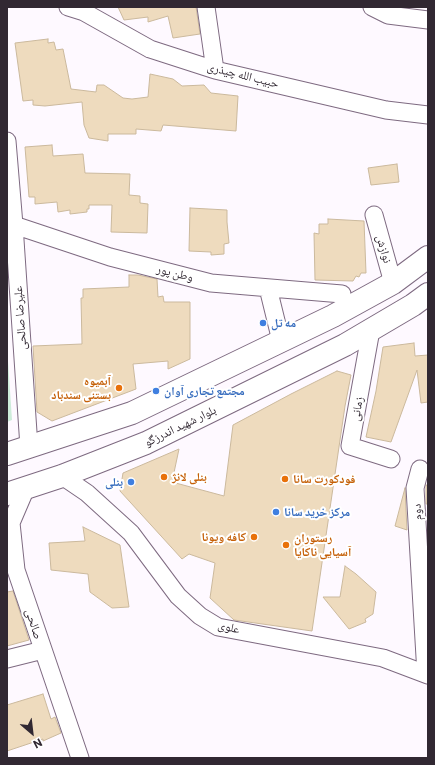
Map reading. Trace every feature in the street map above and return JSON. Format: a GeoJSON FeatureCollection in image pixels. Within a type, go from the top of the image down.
{"type":"FeatureCollection","features":[{"type":"Feature","properties":{"kind":"main road"},"geometry":{"type":"LineString","coordinates":[[7,454],[132,413],[334,316],[393,283],[428,257]]}},
{"type":"Feature","properties":{"kind":"main road","name":"بلوار شهید اندرزگو"},"geometry":{"type":"LineString","coordinates":[[16,491],[62,476],[146,443],[345,345],[423,302]]}},
{"type":"Feature","properties":{"kind":"street","name":"حبیب الله چیذری"},"geometry":{"type":"LineString","coordinates":[[68,7],[84,12],[150,49],[215,70],[386,110],[428,115]]}},
{"type":"Feature","properties":{"kind":"street"},"geometry":{"type":"LineString","coordinates":[[206,7],[215,70]]}},
{"type":"Feature","properties":{"kind":"street"},"geometry":{"type":"LineString","coordinates":[[372,7],[388,15],[428,20]]}},
{"type":"Feature","properties":{"kind":"street","name":"علیرضا صالحی"},"geometry":{"type":"LineString","coordinates":[[7,140],[29,447]]}},
{"type":"Feature","properties":{"kind":"street","name":"نوازش"},"geometry":{"type":"LineString","coordinates":[[374,215],[393,283]]}},
{"type":"Feature","properties":{"kind":"street","name":"وطن پور"},"geometry":{"type":"LineString","coordinates":[[14,225],[110,257],[211,282],[342,294]]}},
{"type":"Feature","properties":{"kind":"street"},"geometry":{"type":"LineString","coordinates":[[268,288],[281,341]]}},
{"type":"Feature","properties":{"kind":"street","name":"زمانی"},"geometry":{"type":"LineString","coordinates":[[371,330],[350,446],[391,459]]}},
{"type":"Feature","properties":{"kind":"street","name":"دوم"},"geometry":{"type":"LineString","coordinates":[[420,469],[416,488],[427,675]]}},
{"type":"Feature","properties":{"kind":"street","name":"علوی"},"geometry":{"type":"LineString","coordinates":[[62,476],[87,493],[131,533],[178,596],[200,616],[218,627],[384,658],[427,675]]}},
{"type":"Feature","properties":{"kind":"street","name":"صالحی"},"geometry":{"type":"LineString","coordinates":[[16,491],[11,523],[16,570],[80,758]]}},
{"type":"Feature","properties":{"kind":"street"},"geometry":{"type":"LineString","coordinates":[[7,659],[43,650]]}},
{"type":"Feature","properties":{"kind":"green space"},"geometry":{"type":"Polygon","coordinates":[[[7,346],[12,420],[7,422],[7,346]]]}},
{"type":"Feature","properties":{"kind":"building"},"geometry":{"type":"Polygon","coordinates":[[[118,7],[196,7],[200,34],[173,38],[168,16],[148,22],[148,17],[124,20],[118,7]]]}},
{"type":"Feature","properties":{"kind":"building"},"geometry":{"type":"Polygon","coordinates":[[[48,39],[48,43],[54,42],[56,50],[63,49],[71,89],[96,92],[97,85],[104,85],[123,98],[132,99],[148,97],[150,74],[173,79],[182,86],[204,85],[211,93],[238,96],[236,131],[163,125],[161,131],[136,129],[136,134],[108,134],[108,141],[89,138],[84,125],[82,102],[45,106],[33,105],[33,100],[23,101],[15,43],[48,39]]]}},
{"type":"Feature","properties":{"kind":"building"},"geometry":{"type":"Polygon","coordinates":[[[52,145],[53,156],[83,154],[85,173],[130,174],[129,195],[140,196],[140,203],[148,204],[147,233],[111,232],[112,205],[89,205],[87,212],[70,214],[70,210],[58,212],[57,202],[35,204],[35,197],[29,197],[25,147],[52,145]]]}},
{"type":"Feature","properties":{"kind":"building"},"geometry":{"type":"Polygon","coordinates":[[[397,164],[399,182],[371,185],[368,168],[397,164]]]}},
{"type":"Feature","properties":{"kind":"building"},"geometry":{"type":"Polygon","coordinates":[[[190,208],[227,210],[229,243],[224,244],[224,254],[211,255],[211,252],[189,251],[190,208]]]}},
{"type":"Feature","properties":{"kind":"building"},"geometry":{"type":"Polygon","coordinates":[[[328,219],[364,221],[366,273],[361,273],[359,277],[356,276],[353,281],[315,280],[314,233],[319,234],[319,224],[328,224],[328,219]]]}},
{"type":"Feature","properties":{"kind":"building"},"geometry":{"type":"Polygon","coordinates":[[[129,275],[138,275],[157,279],[158,297],[163,296],[164,302],[190,302],[190,359],[168,369],[168,361],[133,364],[136,389],[52,421],[37,412],[33,346],[82,344],[81,298],[83,298],[83,289],[129,287],[129,275]]]}},
{"type":"Feature","properties":{"kind":"building"},"geometry":{"type":"Polygon","coordinates":[[[414,343],[415,356],[428,355],[428,402],[421,403],[417,370],[391,442],[366,437],[376,391],[383,347],[414,343]]]}},
{"type":"Feature","properties":{"kind":"building","name":"مرکز خرید سانا"},"geometry":{"type":"Polygon","coordinates":[[[337,371],[351,375],[345,406],[312,631],[234,620],[210,598],[215,563],[189,554],[182,559],[120,491],[123,473],[179,449],[172,482],[224,496],[233,425],[337,371]]]}},
{"type":"Feature","properties":{"kind":"building"},"geometry":{"type":"Polygon","coordinates":[[[426,485],[428,486],[428,504],[426,504],[426,485]]]}},
{"type":"Feature","properties":{"kind":"building"},"geometry":{"type":"Polygon","coordinates":[[[405,489],[407,530],[395,526],[405,489]]]}},
{"type":"Feature","properties":{"kind":"building"},"geometry":{"type":"Polygon","coordinates":[[[83,527],[120,545],[129,607],[112,608],[90,592],[88,574],[51,570],[49,543],[85,541],[83,527]]]}},
{"type":"Feature","properties":{"kind":"building"},"geometry":{"type":"Polygon","coordinates":[[[345,566],[376,592],[373,614],[365,619],[366,622],[349,629],[323,597],[340,597],[345,566]]]}},
{"type":"Feature","properties":{"kind":"building"},"geometry":{"type":"Polygon","coordinates":[[[13,591],[29,640],[7,646],[7,592],[13,591]]]}},
{"type":"Feature","properties":{"kind":"building"},"geometry":{"type":"Polygon","coordinates":[[[43,694],[51,719],[55,717],[61,733],[43,741],[43,739],[7,751],[7,705],[43,694]]]}},
{"type":"Feature","properties":{"kind":"place","name":"مه تل"},"geometry":{"type":"Point","coordinates":[263,323]}},
{"type":"Feature","properties":{"kind":"place","name":"آبمیوه بستنی سندباد"},"geometry":{"type":"Point","coordinates":[119,388]}},
{"type":"Feature","properties":{"kind":"place","name":"مجتمع تجاری آوان"},"geometry":{"type":"Point","coordinates":[156,391]}},
{"type":"Feature","properties":{"kind":"place","name":"بنلی لانژ"},"geometry":{"type":"Point","coordinates":[164,477]}},
{"type":"Feature","properties":{"kind":"place","name":"فودکورت سانا"},"geometry":{"type":"Point","coordinates":[285,479]}},
{"type":"Feature","properties":{"kind":"place","name":"بنلی"},"geometry":{"type":"Point","coordinates":[131,482]}},
{"type":"Feature","properties":{"kind":"place","name":"مرکز خرید سانا"},"geometry":{"type":"Point","coordinates":[276,512]}},
{"type":"Feature","properties":{"kind":"place","name":"کافه ویونا"},"geometry":{"type":"Point","coordinates":[254,537]}},
{"type":"Feature","properties":{"kind":"place","name":"رستوران آسیایی ناکایا"},"geometry":{"type":"Point","coordinates":[286,545]}}]}
